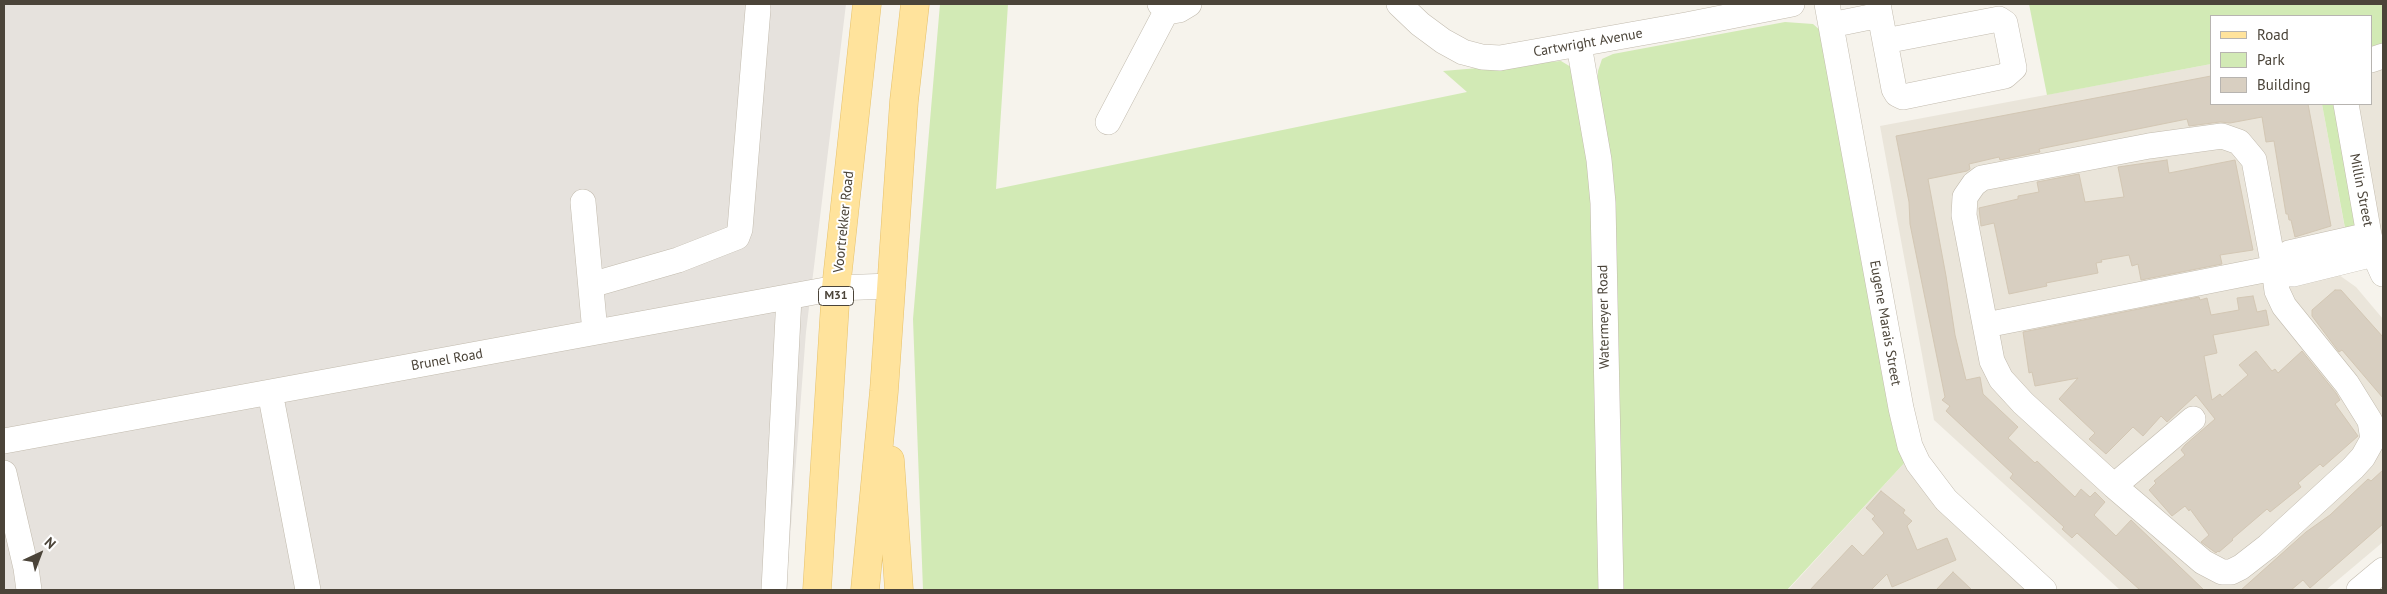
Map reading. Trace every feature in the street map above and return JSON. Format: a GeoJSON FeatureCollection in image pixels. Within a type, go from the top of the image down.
{"type":"FeatureCollection","features":[{"type":"Feature","properties":{"kind":"main road","name":"Voortrekker Road"},"geometry":{"type":"LineString","coordinates":[[816,590],[836,288],[867,4]]}},
{"type":"Feature","properties":{"kind":"main road"},"geometry":{"type":"LineString","coordinates":[[866,590],[884,391],[904,101],[915,4]]}},
{"type":"Feature","properties":{"kind":"main road"},"geometry":{"type":"LineString","coordinates":[[884,391],[900,590]]}},
{"type":"Feature","properties":{"kind":"street","name":"Cartwright Avenue"},"geometry":{"type":"LineString","coordinates":[[1399,4],[1420,24],[1443,41],[1463,52],[1482,57],[1500,58],[1580,45],[1792,4]]}},
{"type":"Feature","properties":{"kind":"street"},"geometry":{"type":"LineString","coordinates":[[1108,122],[1172,6]]}},
{"type":"Feature","properties":{"kind":"street"},"geometry":{"type":"LineString","coordinates":[[591,285],[678,260],[737,237],[740,229],[758,9]]}},
{"type":"Feature","properties":{"kind":"street"},"geometry":{"type":"LineString","coordinates":[[1829,14],[1879,10],[1894,89],[1897,94],[1903,97],[2005,76],[2014,68],[2005,23],[2000,19],[1885,41]]}},
{"type":"Feature","properties":{"kind":"street","name":"Eugene Marais Street"},"geometry":{"type":"LineString","coordinates":[[1829,14],[1901,408],[1910,446],[1918,463],[1946,500],[2044,590]]}},
{"type":"Feature","properties":{"kind":"street","name":"Watermeyer Road"},"geometry":{"type":"LineString","coordinates":[[1580,45],[1599,160],[1602,203],[1611,590]]}},
{"type":"Feature","properties":{"kind":"street","name":"Millin Street"},"geometry":{"type":"LineString","coordinates":[[2346,105],[2376,255]]}},
{"type":"Feature","properties":{"kind":"street"},"geometry":{"type":"LineString","coordinates":[[2210,137],[2231,138],[2244,146],[2254,160],[2274,268],[2277,291],[2284,306],[2347,384],[2370,421],[2373,439],[2363,457],[2268,546],[2241,567],[2231,572],[2222,572],[2214,570],[2203,562],[2114,486],[2023,403],[2001,379],[1992,361],[1963,206],[1968,190],[1982,178],[2149,146],[2210,137]]}},
{"type":"Feature","properties":{"kind":"street"},"geometry":{"type":"LineString","coordinates":[[583,202],[596,332]]}},
{"type":"Feature","properties":{"kind":"street"},"geometry":{"type":"LineString","coordinates":[[1986,325],[2274,268],[2284,274],[2293,274],[2376,255]]}},
{"type":"Feature","properties":{"kind":"street","name":"Brunel Road"},"geometry":{"type":"LineString","coordinates":[[4,441],[836,288],[891,286]]}},
{"type":"Feature","properties":{"kind":"street"},"geometry":{"type":"LineString","coordinates":[[774,590],[788,297]]}},
{"type":"Feature","properties":{"kind":"street"},"geometry":{"type":"LineString","coordinates":[[270,392],[308,590]]}},
{"type":"Feature","properties":{"kind":"street"},"geometry":{"type":"LineString","coordinates":[[2114,486],[2193,419]]}},
{"type":"Feature","properties":{"kind":"street"},"geometry":{"type":"LineString","coordinates":[[4,473],[26,568],[29,590]]}},
{"type":"Feature","properties":{"kind":"shaded area"},"geometry":{"type":"Polygon","coordinates":[[[4,4],[846,4],[806,332],[786,590],[4,590],[4,4]]]}},
{"type":"Feature","properties":{"kind":"shaded area"},"geometry":{"type":"Polygon","coordinates":[[[2210,64],[2210,105],[2322,105],[2345,229],[2339,275],[2356,287],[2383,319],[2383,542],[2326,590],[2120,590],[1934,420],[1880,126],[2210,64]]]}},
{"type":"Feature","properties":{"kind":"shaded area"},"geometry":{"type":"Polygon","coordinates":[[[2383,64],[2383,248],[2355,105],[2372,105],[2372,70],[2383,64]]]}},
{"type":"Feature","properties":{"kind":"shaded area"},"geometry":{"type":"Polygon","coordinates":[[[1908,459],[2031,590],[1788,590],[1908,459]]]}},
{"type":"Feature","properties":{"kind":"green space"},"geometry":{"type":"Polygon","coordinates":[[[940,4],[1008,4],[996,189],[1467,92],[1443,71],[1561,61],[1571,67],[1597,202],[1603,590],[923,590],[913,319],[940,4]]]}},
{"type":"Feature","properties":{"kind":"green space"},"geometry":{"type":"Polygon","coordinates":[[[2029,4],[2383,4],[2383,46],[2372,50],[2372,15],[2210,15],[2210,64],[2047,95],[2029,4]]]}},
{"type":"Feature","properties":{"kind":"green space"},"geometry":{"type":"Polygon","coordinates":[[[1785,22],[1813,24],[1821,31],[1908,459],[1787,590],[1622,590],[1613,170],[1597,85],[1598,71],[1602,59],[1613,54],[1785,22]]]}},
{"type":"Feature","properties":{"kind":"green space"},"geometry":{"type":"Polygon","coordinates":[[[2322,105],[2339,105],[2356,225],[2345,228],[2322,105]]]}},
{"type":"Feature","properties":{"kind":"building"},"geometry":{"type":"Polygon","coordinates":[[[2210,76],[2210,105],[2308,105],[2331,226],[2295,237],[2291,220],[2289,220],[2288,214],[2286,214],[2274,141],[2266,142],[2262,117],[2230,123],[2220,122],[2189,126],[2187,119],[2039,149],[2040,152],[2000,160],[1999,157],[1969,164],[1970,169],[1967,171],[1928,179],[1955,335],[1966,380],[1980,377],[1983,394],[2018,427],[2008,438],[2035,463],[2037,461],[2075,497],[2081,489],[2090,497],[2095,492],[2105,502],[2094,515],[2116,536],[2131,520],[2204,590],[2140,590],[2077,533],[2072,538],[2062,529],[2064,527],[2010,478],[2013,474],[1946,411],[1950,406],[1942,400],[1945,397],[1910,224],[1909,202],[1896,136],[2210,76]]]}},
{"type":"Feature","properties":{"kind":"building"},"geometry":{"type":"Polygon","coordinates":[[[2167,160],[2169,173],[2235,160],[2253,250],[2220,255],[2222,264],[2141,280],[2138,264],[2132,266],[2129,255],[2101,260],[2102,262],[2096,263],[2098,273],[2046,283],[2047,286],[2009,294],[1994,223],[1981,226],[1979,208],[2018,199],[2018,196],[2039,192],[2037,182],[2079,174],[2085,202],[2124,197],[2118,167],[2167,160]]]}},
{"type":"Feature","properties":{"kind":"building"},"geometry":{"type":"Polygon","coordinates":[[[2335,290],[2341,290],[2383,337],[2383,398],[2342,350],[2339,352],[2312,316],[2312,310],[2335,290]]]}},
{"type":"Feature","properties":{"kind":"building"},"geometry":{"type":"Polygon","coordinates":[[[2253,296],[2257,312],[2266,310],[2269,325],[2213,335],[2217,353],[2204,356],[2212,400],[2220,394],[2222,397],[2248,375],[2239,365],[2256,351],[2272,371],[2275,369],[2278,373],[2302,351],[2336,393],[2340,400],[2335,404],[2358,436],[2323,467],[2320,464],[2298,483],[2301,487],[2270,512],[2267,509],[2216,553],[2201,542],[2209,535],[2190,509],[2189,511],[2185,506],[2172,516],[2149,490],[2156,483],[2154,481],[2185,455],[2181,450],[2185,445],[2215,419],[2196,395],[2167,422],[2161,416],[2143,436],[2133,427],[2106,454],[2089,439],[2095,433],[2059,399],[2078,378],[2035,386],[2032,372],[2029,373],[2023,332],[2199,297],[2200,300],[2207,298],[2211,315],[2239,310],[2237,298],[2253,296]]]}},
{"type":"Feature","properties":{"kind":"building"},"geometry":{"type":"Polygon","coordinates":[[[2383,470],[2383,524],[2310,588],[2303,580],[2291,590],[2241,590],[2306,532],[2330,515],[2368,479],[2371,481],[2383,470]]]}},
{"type":"Feature","properties":{"kind":"building"},"geometry":{"type":"Polygon","coordinates":[[[1881,491],[1905,510],[1903,513],[1912,521],[1907,526],[1917,550],[1947,538],[1956,560],[1892,587],[1887,574],[1871,590],[1810,590],[1852,545],[1863,556],[1884,533],[1872,519],[1875,516],[1866,508],[1881,491]]]}},
{"type":"Feature","properties":{"kind":"building"},"geometry":{"type":"Polygon","coordinates":[[[1953,572],[1972,590],[1936,590],[1953,572]]]}}]}
